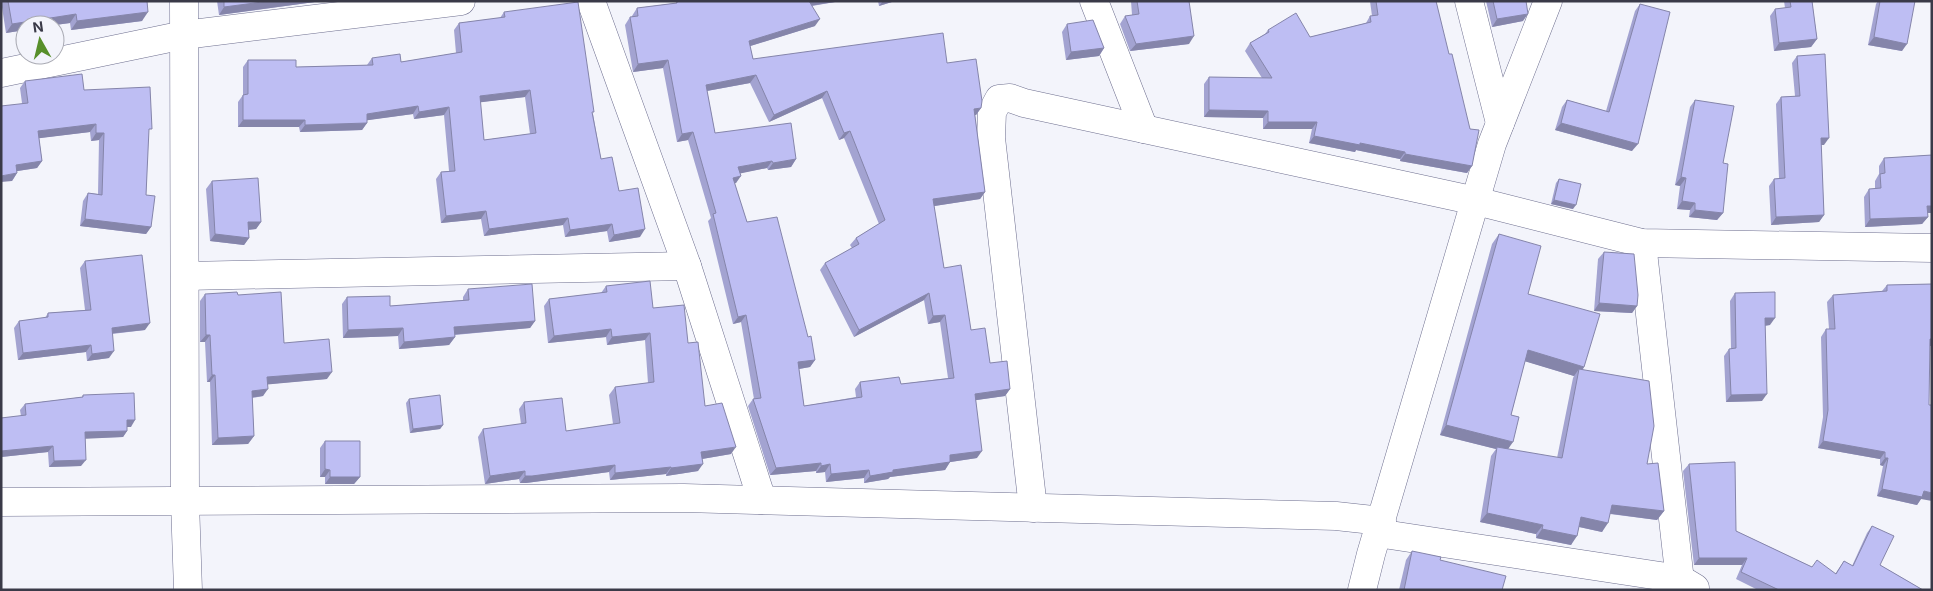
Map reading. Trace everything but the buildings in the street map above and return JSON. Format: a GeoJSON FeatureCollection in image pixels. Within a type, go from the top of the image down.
{"type":"FeatureCollection","features":[{"type":"Feature","properties":{"kind":"main road"},"geometry":{"type":"LineString","coordinates":[[184,1],[188,590]]}},
{"type":"Feature","properties":{"kind":"main road"},"geometry":{"type":"LineString","coordinates":[[1,73],[184,35],[461,1]]}},
{"type":"Feature","properties":{"kind":"main road"},"geometry":{"type":"LineString","coordinates":[[591,1],[687,266],[762,500]]}},
{"type":"Feature","properties":{"kind":"main road"},"geometry":{"type":"LineString","coordinates":[[1094,1],[1144,129]]}},
{"type":"Feature","properties":{"kind":"main road"},"geometry":{"type":"LineString","coordinates":[[1469,1],[1500,123]]}},
{"type":"Feature","properties":{"kind":"main road"},"geometry":{"type":"LineString","coordinates":[[1362,590],[1492,144],[1548,1]]}},
{"type":"Feature","properties":{"kind":"main road"},"geometry":{"type":"LineString","coordinates":[[1033,508],[991,138],[992,112],[999,99],[1010,98],[1024,103],[1476,201],[1642,243],[1932,248]]}},
{"type":"Feature","properties":{"kind":"main road"},"geometry":{"type":"LineString","coordinates":[[1,502],[674,498],[1336,516],[1380,527],[1686,586],[1642,243]]}},
{"type":"Feature","properties":{"kind":"main road"},"geometry":{"type":"LineString","coordinates":[[185,276],[687,266]]}}]}
